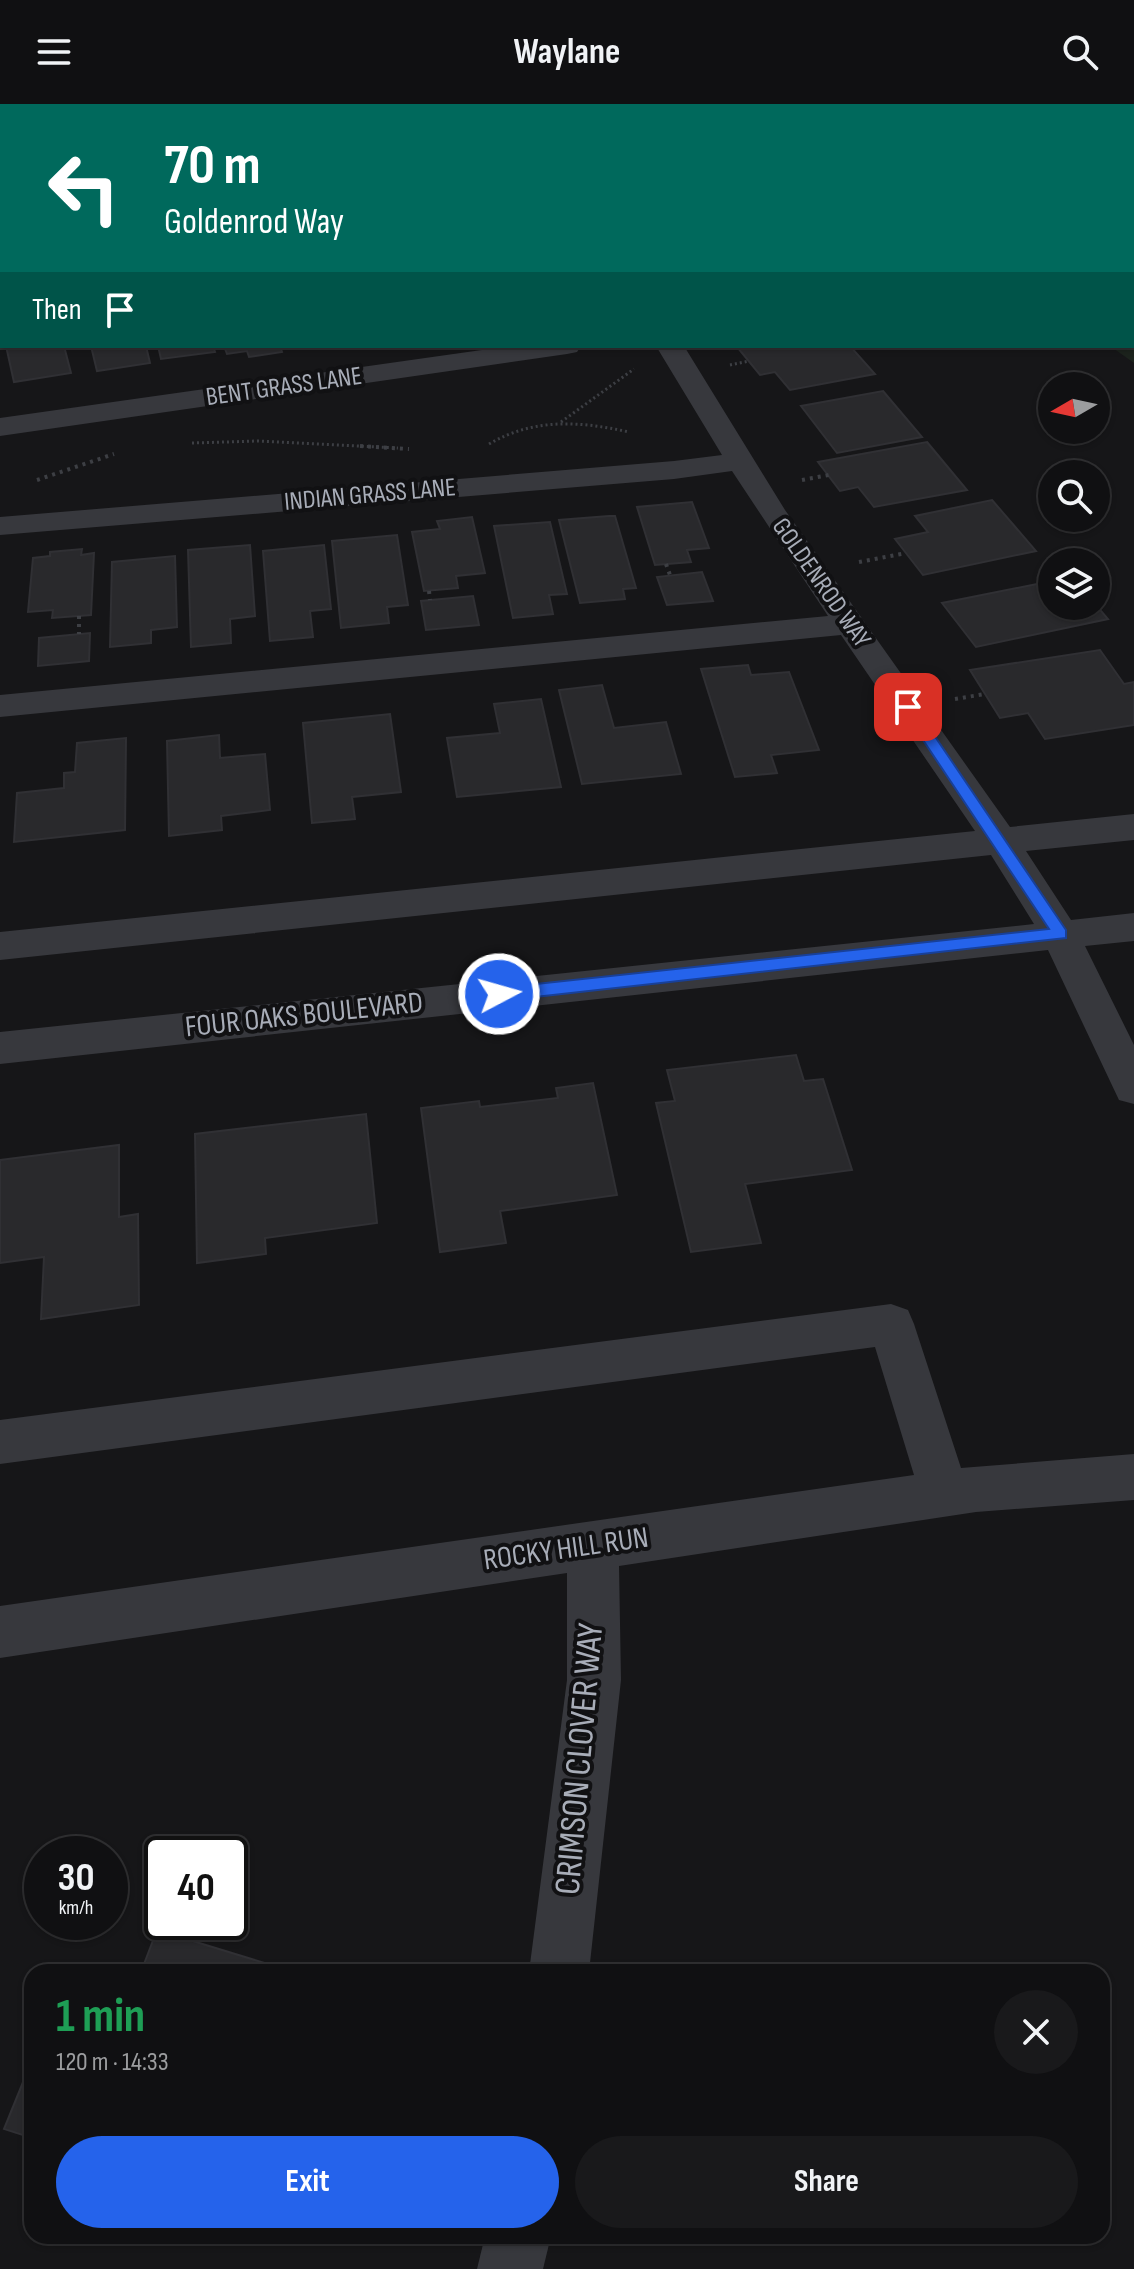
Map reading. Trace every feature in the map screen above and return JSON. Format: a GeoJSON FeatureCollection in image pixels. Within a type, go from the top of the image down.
{"type":"FeatureCollection","features":[{"type":"Feature","properties":{"kind":"street","name":"BENT GRASS LANE"},"geometry":{"type":"LineString","coordinates":[[0,427],[553,348]]}},
{"type":"Feature","properties":{"kind":"street","name":"GOLDENROD WAY"},"geometry":{"type":"LineString","coordinates":[[671,348],[771,511],[1000,840],[1060,934],[1134,1088]]}},
{"type":"Feature","properties":{"kind":"street","name":"INDIAN GRASS LANE"},"geometry":{"type":"LineString","coordinates":[[0,526],[674,470],[739,461]]}},
{"type":"Feature","properties":{"kind":"street"},"geometry":{"type":"LineString","coordinates":[[0,706],[851,624]]}},
{"type":"Feature","properties":{"kind":"street"},"geometry":{"type":"LineString","coordinates":[[0,946],[1134,827]]}},
{"type":"Feature","properties":{"kind":"street","name":"FOUR OAKS BOULEVARD"},"geometry":{"type":"LineString","coordinates":[[0,1048],[1134,927]]}},
{"type":"Feature","properties":{"kind":"street"},"geometry":{"type":"LineString","coordinates":[[0,1442],[891,1324],[945,1494]]}},
{"type":"Feature","properties":{"kind":"street","name":"ROCKY HILL RUN"},"geometry":{"type":"LineString","coordinates":[[0,1632],[945,1494],[1040,1483],[1134,1477]]}},
{"type":"Feature","properties":{"kind":"street","name":"CRIMSON CLOVER WAY"},"geometry":{"type":"LineString","coordinates":[[560,1964],[594,1680],[593,1545]]}},
{"type":"Feature","properties":{"kind":"street"},"geometry":{"type":"LineString","coordinates":[[510,2269],[516,2244]]}},
{"type":"Feature","properties":{"kind":"path"},"geometry":{"type":"LineString","coordinates":[[560,423],[639,365]]}},
{"type":"Feature","properties":{"kind":"path"},"geometry":{"type":"LineString","coordinates":[[488,445],[516,429],[560,423],[587,422],[638,435]]}},
{"type":"Feature","properties":{"kind":"path"},"geometry":{"type":"LineString","coordinates":[[187,443],[258,441],[419,449]]}},
{"type":"Feature","properties":{"kind":"path"},"geometry":{"type":"LineString","coordinates":[[28,482],[122,451]]}},
{"type":"Feature","properties":{"kind":"path"},"geometry":{"type":"LineString","coordinates":[[792,481],[829,475]]}},
{"type":"Feature","properties":{"kind":"path"},"geometry":{"type":"LineString","coordinates":[[850,564],[906,553]]}},
{"type":"Feature","properties":{"kind":"path"},"geometry":{"type":"LineString","coordinates":[[666,564],[670,575]]}},
{"type":"Feature","properties":{"kind":"path"},"geometry":{"type":"LineString","coordinates":[[429,591],[430,600]]}},
{"type":"Feature","properties":{"kind":"path"},"geometry":{"type":"LineString","coordinates":[[79,616],[79,634]]}},
{"type":"Feature","properties":{"kind":"shaded area"},"geometry":{"type":"Polygon","coordinates":[[[1113,348],[1134,348],[1134,363],[1113,348]]]}},
{"type":"Feature","properties":{"kind":"building"},"geometry":{"type":"Polygon","coordinates":[[[6,348],[65,348],[71,373],[14,382],[6,348]]]}},
{"type":"Feature","properties":{"kind":"building"},"geometry":{"type":"Polygon","coordinates":[[[91,348],[146,348],[150,363],[97,371],[91,348]]]}},
{"type":"Feature","properties":{"kind":"building"},"geometry":{"type":"Polygon","coordinates":[[[158,348],[214,348],[215,352],[161,359],[158,348]]]}},
{"type":"Feature","properties":{"kind":"building"},"geometry":{"type":"Polygon","coordinates":[[[225,348],[281,348],[282,352],[249,357],[247,351],[227,354],[225,348]]]}},
{"type":"Feature","properties":{"kind":"building"},"geometry":{"type":"Polygon","coordinates":[[[738,348],[852,348],[875,374],[790,390],[775,372],[760,375],[738,348]]]}},
{"type":"Feature","properties":{"kind":"building"},"geometry":{"type":"Polygon","coordinates":[[[883,391],[922,437],[837,453],[801,406],[883,391]]]}},
{"type":"Feature","properties":{"kind":"building"},"geometry":{"type":"Polygon","coordinates":[[[927,442],[967,490],[874,507],[858,487],[840,491],[818,462],[927,442]]]}},
{"type":"Feature","properties":{"kind":"building"},"geometry":{"type":"Polygon","coordinates":[[[992,500],[1036,551],[923,575],[895,539],[928,532],[915,516],[992,500]]]}},
{"type":"Feature","properties":{"kind":"building"},"geometry":{"type":"Polygon","coordinates":[[[692,502],[709,548],[687,550],[691,562],[655,565],[637,507],[692,502]]]}},
{"type":"Feature","properties":{"kind":"building"},"geometry":{"type":"Polygon","coordinates":[[[615,516],[636,588],[623,589],[625,599],[580,603],[559,520],[615,516]]]}},
{"type":"Feature","properties":{"kind":"building"},"geometry":{"type":"Polygon","coordinates":[[[472,517],[485,573],[456,576],[458,588],[424,591],[412,532],[440,529],[437,521],[472,517]]]}},
{"type":"Feature","properties":{"kind":"building"},"geometry":{"type":"Polygon","coordinates":[[[550,522],[567,594],[549,595],[553,614],[513,618],[494,526],[550,522]]]}},
{"type":"Feature","properties":{"kind":"building"},"geometry":{"type":"Polygon","coordinates":[[[397,535],[408,605],[387,607],[389,623],[341,628],[332,541],[397,535]]]}},
{"type":"Feature","properties":{"kind":"building"},"geometry":{"type":"Polygon","coordinates":[[[250,545],[255,616],[230,619],[231,643],[191,647],[188,550],[250,545]]]}},
{"type":"Feature","properties":{"kind":"building"},"geometry":{"type":"Polygon","coordinates":[[[324,545],[331,609],[310,611],[313,637],[270,641],[263,551],[324,545]]]}},
{"type":"Feature","properties":{"kind":"building"},"geometry":{"type":"Polygon","coordinates":[[[82,549],[81,555],[94,553],[91,615],[52,618],[53,610],[28,612],[33,558],[50,556],[50,552],[82,549]]]}},
{"type":"Feature","properties":{"kind":"building"},"geometry":{"type":"Polygon","coordinates":[[[175,556],[177,627],[151,630],[151,643],[110,647],[112,562],[175,556]]]}},
{"type":"Feature","properties":{"kind":"building"},"geometry":{"type":"Polygon","coordinates":[[[702,572],[713,601],[667,605],[657,577],[702,572]]]}},
{"type":"Feature","properties":{"kind":"building"},"geometry":{"type":"Polygon","coordinates":[[[1038,584],[1038,620],[1103,620],[976,647],[942,603],[1038,584]]]}},
{"type":"Feature","properties":{"kind":"building"},"geometry":{"type":"Polygon","coordinates":[[[473,596],[479,625],[426,630],[421,601],[473,596]]]}},
{"type":"Feature","properties":{"kind":"building"},"geometry":{"type":"Polygon","coordinates":[[[90,633],[89,661],[38,666],[39,638],[90,633]]]}},
{"type":"Feature","properties":{"kind":"building"},"geometry":{"type":"Polygon","coordinates":[[[1100,650],[1124,684],[1134,682],[1134,725],[1045,739],[1028,713],[1000,718],[970,670],[1100,650]]]}},
{"type":"Feature","properties":{"kind":"building"},"geometry":{"type":"Polygon","coordinates":[[[748,665],[751,675],[789,672],[819,750],[771,755],[777,773],[735,777],[701,669],[748,665]]]}},
{"type":"Feature","properties":{"kind":"building"},"geometry":{"type":"Polygon","coordinates":[[[602,685],[614,728],[666,722],[681,774],[582,784],[559,690],[602,685]]]}},
{"type":"Feature","properties":{"kind":"building"},"geometry":{"type":"Polygon","coordinates":[[[541,699],[561,787],[457,797],[447,738],[500,733],[494,704],[541,699]]]}},
{"type":"Feature","properties":{"kind":"building"},"geometry":{"type":"Polygon","coordinates":[[[390,714],[401,792],[352,797],[355,819],[312,823],[303,723],[390,714]]]}},
{"type":"Feature","properties":{"kind":"building"},"geometry":{"type":"Polygon","coordinates":[[[219,735],[220,758],[265,754],[270,810],[221,816],[222,830],[169,836],[167,741],[219,735]]]}},
{"type":"Feature","properties":{"kind":"building"},"geometry":{"type":"Polygon","coordinates":[[[126,738],[125,830],[14,842],[17,793],[64,788],[64,773],[75,772],[77,743],[126,738]]]}},
{"type":"Feature","properties":{"kind":"building"},"geometry":{"type":"Polygon","coordinates":[[[796,1055],[804,1081],[823,1079],[852,1170],[745,1184],[761,1243],[691,1252],[656,1103],[675,1101],[667,1070],[796,1055]]]}},
{"type":"Feature","properties":{"kind":"building"},"geometry":{"type":"Polygon","coordinates":[[[593,1083],[617,1195],[500,1211],[506,1243],[440,1252],[421,1108],[479,1101],[480,1107],[558,1098],[556,1088],[593,1083]]]}},
{"type":"Feature","properties":{"kind":"building"},"geometry":{"type":"Polygon","coordinates":[[[366,1114],[377,1223],[265,1238],[266,1254],[197,1263],[195,1134],[366,1114]]]}},
{"type":"Feature","properties":{"kind":"building"},"geometry":{"type":"Polygon","coordinates":[[[119,1145],[119,1217],[138,1214],[139,1305],[41,1319],[44,1257],[0,1263],[0,1160],[119,1145]]]}},
{"type":"Feature","properties":{"kind":"building"},"geometry":{"type":"Polygon","coordinates":[[[153,1940],[190,1940],[268,1964],[144,1964],[153,1940]]]}},
{"type":"Feature","properties":{"kind":"building"},"geometry":{"type":"Polygon","coordinates":[[[24,2080],[24,2135],[4,2129],[24,2080]]]}},
{"type":"Feature","properties":{"kind":"route"},"geometry":{"type":"LineString","coordinates":[[499,994],[1060,934],[1000,840],[908,707]]}}]}
